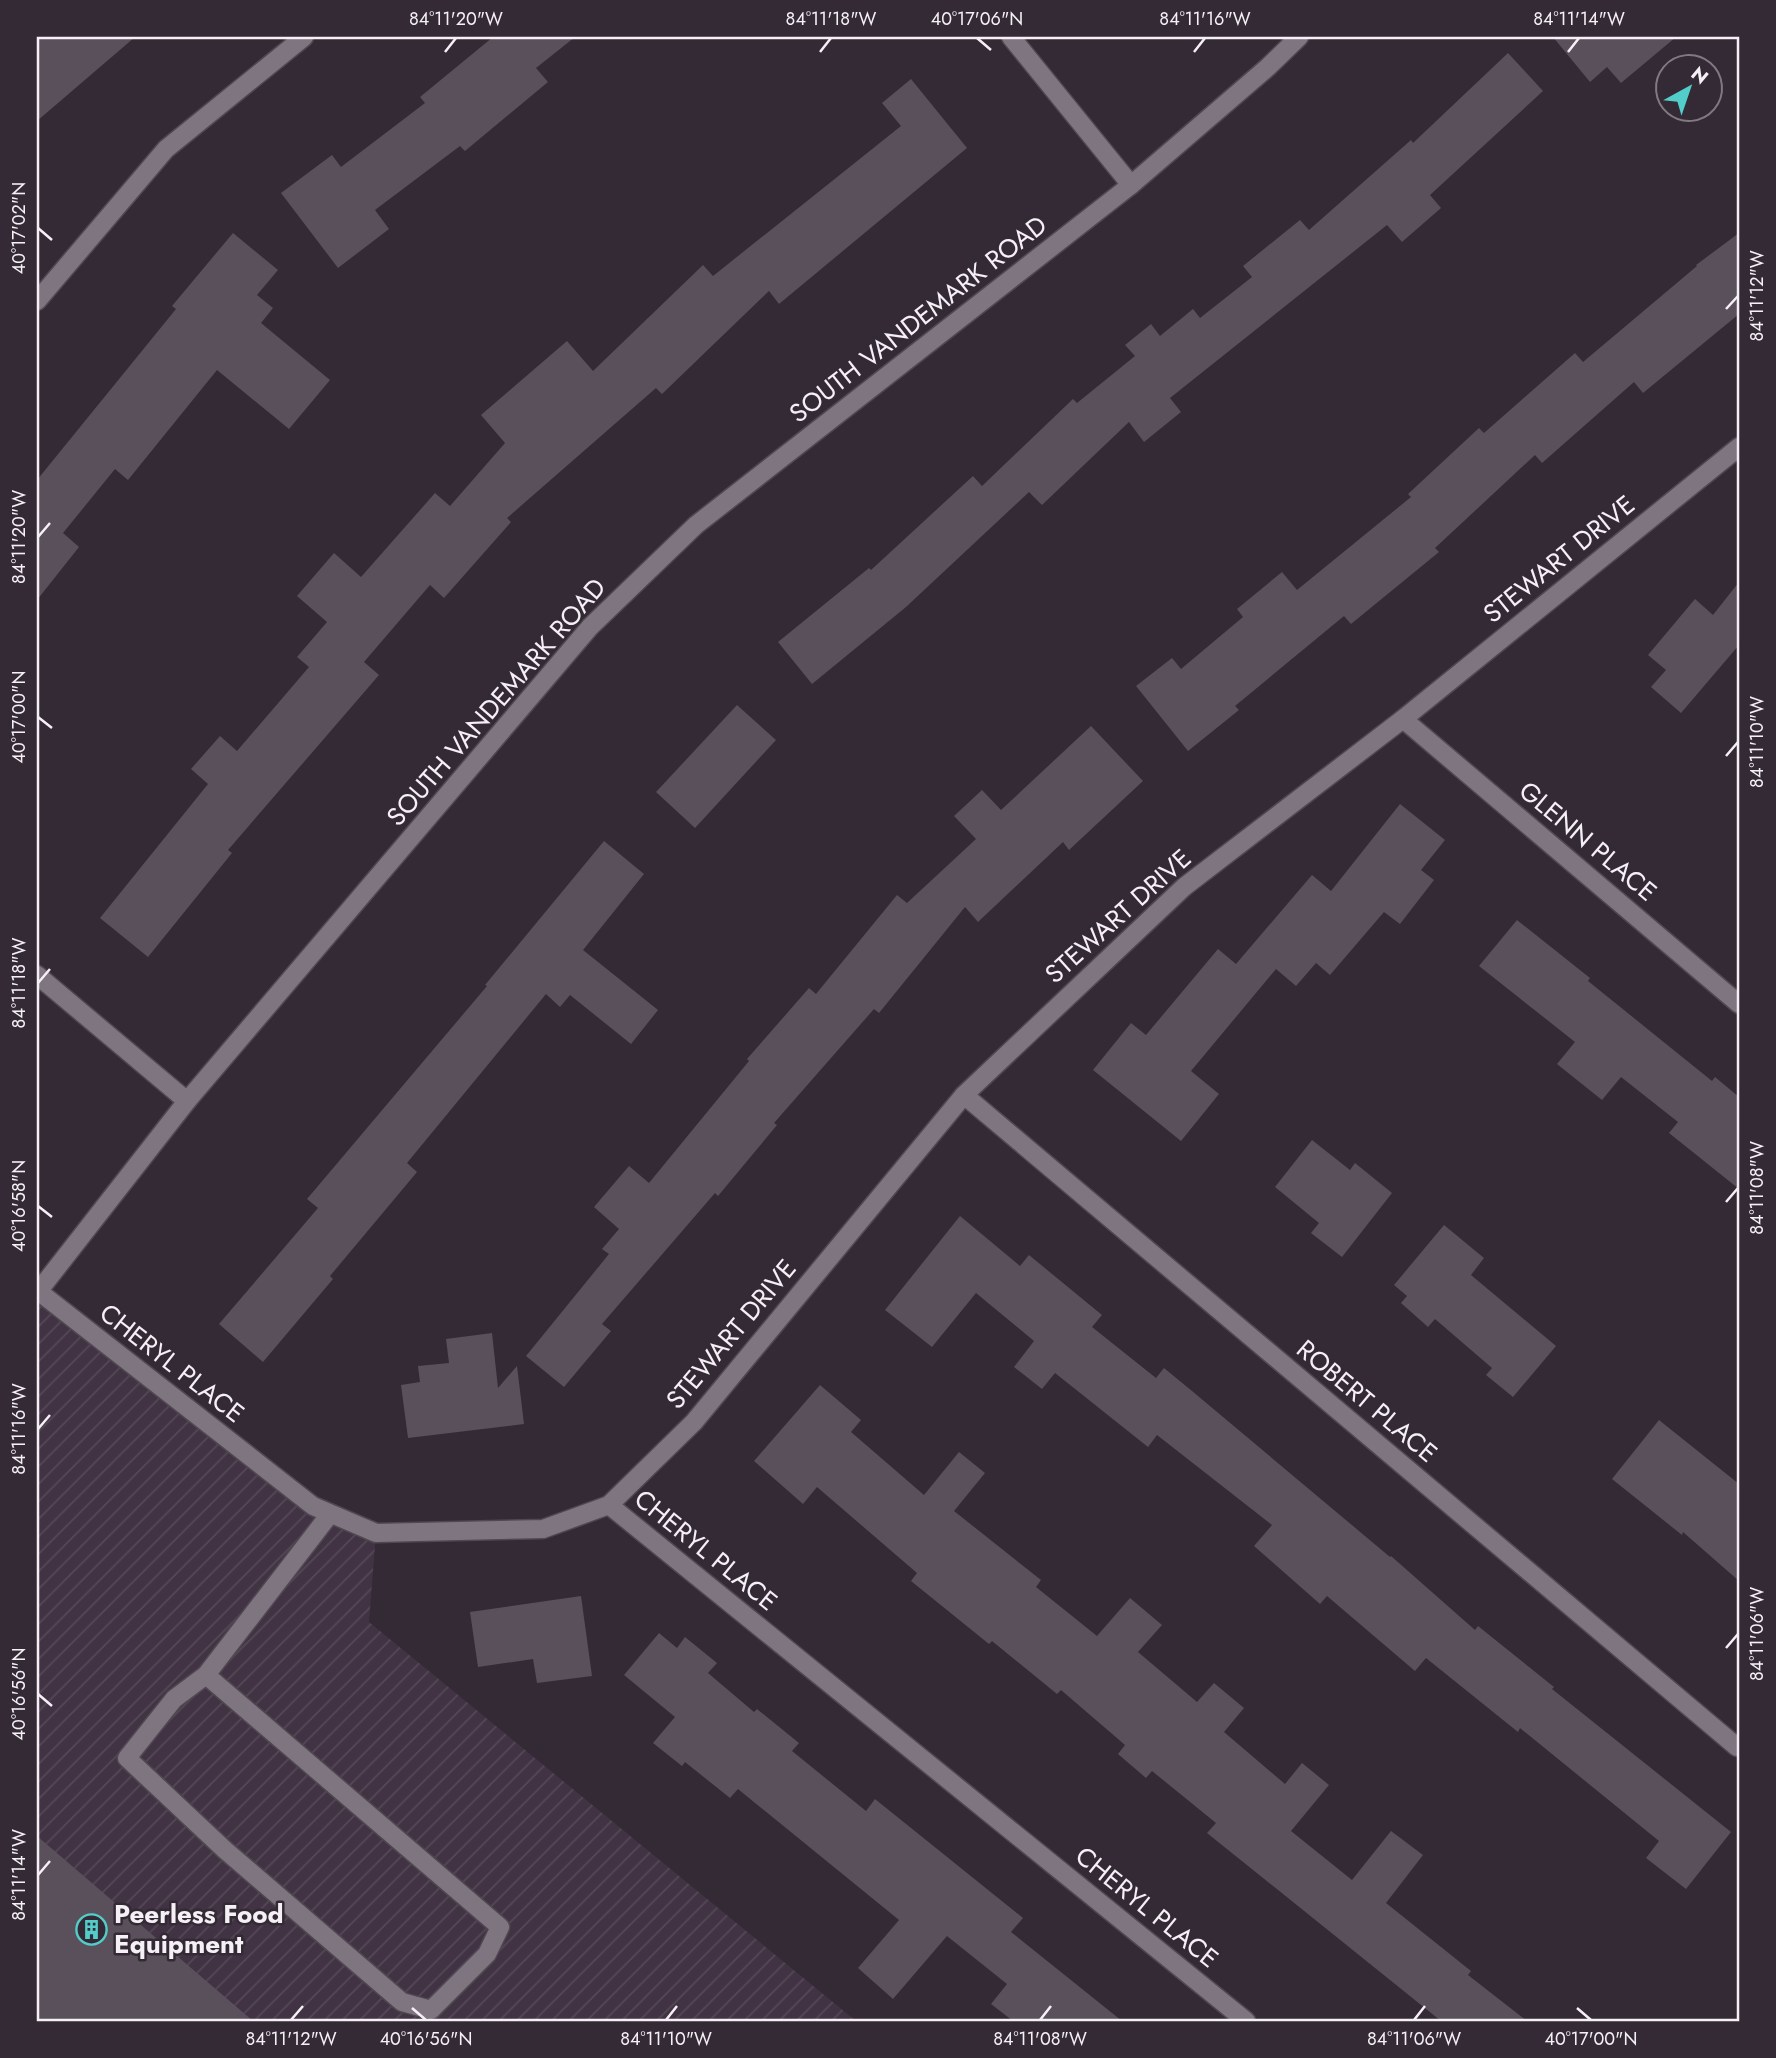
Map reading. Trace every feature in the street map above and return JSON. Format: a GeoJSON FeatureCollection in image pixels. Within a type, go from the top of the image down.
{"type":"FeatureCollection","features":[{"type":"Feature","properties":{"kind":"street"},"geometry":{"type":"LineString","coordinates":[[37,301],[166,149],[304,37]]}},
{"type":"Feature","properties":{"kind":"street"},"geometry":{"type":"LineString","coordinates":[[1011,37],[1131,185]]}},
{"type":"Feature","properties":{"kind":"street","name":"SOUTH VANDEMARK ROAD"},"geometry":{"type":"LineString","coordinates":[[37,1292],[187,1101],[590,627],[696,525],[1131,185],[1299,37]]}},
{"type":"Feature","properties":{"kind":"street","name":"STEWART DRIVE"},"geometry":{"type":"LineString","coordinates":[[609,1505],[694,1422],[964,1095],[1184,887],[1403,719],[1739,447]]}},
{"type":"Feature","properties":{"kind":"street","name":"GLENN PLACE"},"geometry":{"type":"LineString","coordinates":[[1403,719],[1739,1004]]}},
{"type":"Feature","properties":{"kind":"street"},"geometry":{"type":"LineString","coordinates":[[37,975],[187,1101]]}},
{"type":"Feature","properties":{"kind":"street","name":"ROBERT PLACE"},"geometry":{"type":"LineString","coordinates":[[964,1095],[1737,1747]]}},
{"type":"Feature","properties":{"kind":"street","name":"CHERYL PLACE"},"geometry":{"type":"LineString","coordinates":[[37,1292],[313,1506],[376,1533],[543,1529],[609,1505],[1246,2021]]}},
{"type":"Feature","properties":{"kind":"street"},"geometry":{"type":"LineString","coordinates":[[206,1675],[500,1927],[487,1954],[431,2010],[402,2002],[225,1850],[127,1758],[174,1699],[206,1675],[330,1514]]}},
{"type":"Feature","properties":{"kind":"shaded area"},"geometry":{"type":"Polygon","coordinates":[[[37,1293],[313,1506],[376,1533],[369,1622],[856,2021],[37,2021],[37,1293]]]}},
{"type":"Feature","properties":{"kind":"building"},"geometry":{"type":"Polygon","coordinates":[[[37,37],[135,37],[37,121],[37,37]]]}},
{"type":"Feature","properties":{"kind":"building"},"geometry":{"type":"Polygon","coordinates":[[[493,37],[575,37],[536,68],[548,82],[465,151],[460,146],[375,210],[389,229],[338,268],[281,193],[332,155],[341,167],[425,103],[420,97],[493,37]]]}},
{"type":"Feature","properties":{"kind":"building"},"geometry":{"type":"Polygon","coordinates":[[[1553,37],[1676,37],[1658,52],[1654,52],[1654,55],[1621,83],[1607,67],[1590,82],[1553,37]]]}},
{"type":"Feature","properties":{"kind":"building"},"geometry":{"type":"Polygon","coordinates":[[[1508,53],[1543,91],[1430,195],[1441,208],[1402,242],[1387,225],[1170,398],[1181,412],[1144,442],[1129,422],[1042,505],[1029,492],[906,607],[812,684],[778,642],[869,568],[871,570],[973,476],[982,486],[1073,399],[1077,403],[1135,356],[1125,345],[1151,324],[1160,336],[1193,309],[1200,318],[1252,277],[1243,266],[1300,220],[1309,230],[1411,140],[1413,143],[1508,53]]]}},
{"type":"Feature","properties":{"kind":"building"},"geometry":{"type":"Polygon","coordinates":[[[911,79],[967,148],[779,304],[769,291],[662,394],[656,388],[507,518],[511,522],[444,598],[430,585],[364,662],[379,675],[228,850],[232,853],[148,957],[100,918],[208,784],[191,769],[220,736],[237,751],[309,667],[297,657],[327,622],[297,596],[334,553],[361,577],[435,493],[450,506],[505,443],[481,415],[567,341],[593,371],[703,265],[713,276],[901,126],[882,103],[911,79]]]}},
{"type":"Feature","properties":{"kind":"building"},"geometry":{"type":"Polygon","coordinates":[[[233,233],[278,270],[257,295],[273,308],[261,323],[330,380],[289,429],[217,370],[128,480],[115,469],[63,533],[79,547],[37,600],[37,480],[176,309],[172,306],[233,233]]]}},
{"type":"Feature","properties":{"kind":"building"},"geometry":{"type":"Polygon","coordinates":[[[1739,233],[1739,314],[1643,393],[1634,382],[1542,463],[1535,455],[1435,548],[1439,552],[1351,624],[1344,616],[1235,706],[1239,710],[1188,751],[1136,686],[1172,658],[1181,669],[1243,617],[1237,609],[1282,572],[1297,590],[1411,497],[1408,494],[1479,428],[1484,433],[1575,353],[1583,362],[1696,265],[1739,233]]]}},
{"type":"Feature","properties":{"kind":"building"},"geometry":{"type":"Polygon","coordinates":[[[1739,582],[1739,645],[1681,713],[1651,687],[1666,670],[1648,655],[1695,599],[1713,615],[1739,582]]]}},
{"type":"Feature","properties":{"kind":"building"},"geometry":{"type":"Polygon","coordinates":[[[737,705],[776,740],[695,828],[656,792],[737,705]]]}},
{"type":"Feature","properties":{"kind":"building"},"geometry":{"type":"Polygon","coordinates":[[[1091,726],[1143,781],[1069,850],[1063,842],[978,922],[965,907],[879,1013],[874,1009],[774,1123],[777,1125],[718,1196],[715,1193],[602,1324],[611,1331],[564,1387],[526,1356],[609,1254],[602,1249],[619,1229],[594,1207],[629,1166],[649,1183],[749,1061],[747,1059],[809,988],[816,994],[897,895],[907,903],[976,839],[954,816],[982,790],[1001,810],[1091,726]]]}},
{"type":"Feature","properties":{"kind":"building"},"geometry":{"type":"Polygon","coordinates":[[[1400,804],[1445,840],[1421,870],[1434,880],[1400,924],[1384,912],[1330,975],[1316,963],[1296,986],[1276,969],[1191,1071],[1219,1094],[1181,1141],[1093,1070],[1131,1023],[1146,1035],[1218,949],[1236,964],[1312,875],[1331,891],[1400,804]]]}},
{"type":"Feature","properties":{"kind":"building"},"geometry":{"type":"Polygon","coordinates":[[[604,841],[644,874],[583,950],[658,1010],[631,1044],[570,995],[560,1007],[546,994],[407,1163],[417,1172],[330,1276],[333,1279],[263,1362],[219,1324],[318,1208],[307,1199],[487,986],[485,985],[604,841]]]}},
{"type":"Feature","properties":{"kind":"building"},"geometry":{"type":"Polygon","coordinates":[[[1517,920],[1712,1081],[1715,1077],[1739,1097],[1739,1189],[1669,1133],[1678,1122],[1621,1077],[1602,1100],[1557,1064],[1575,1042],[1479,966],[1517,920]]]}},
{"type":"Feature","properties":{"kind":"building"},"geometry":{"type":"Polygon","coordinates":[[[1312,1140],[1350,1170],[1355,1163],[1392,1193],[1342,1257],[1311,1233],[1319,1223],[1275,1187],[1312,1140]]]}},
{"type":"Feature","properties":{"kind":"building"},"geometry":{"type":"Polygon","coordinates":[[[960,1216],[1020,1266],[1029,1255],[1102,1315],[1092,1327],[1156,1378],[1164,1368],[1391,1556],[1475,1630],[1478,1626],[1554,1687],[1552,1689],[1731,1832],[1686,1889],[1646,1858],[1659,1841],[1520,1728],[1518,1732],[1426,1658],[1415,1671],[1327,1596],[1320,1604],[1254,1546],[1272,1525],[1157,1435],[1148,1447],[1055,1373],[1042,1389],[1014,1367],[1034,1341],[976,1293],[932,1347],[885,1310],[960,1216]]]}},
{"type":"Feature","properties":{"kind":"building"},"geometry":{"type":"Polygon","coordinates":[[[1444,1225],[1484,1258],[1471,1275],[1556,1346],[1513,1397],[1486,1375],[1492,1368],[1435,1319],[1428,1327],[1401,1303],[1407,1296],[1394,1285],[1444,1225]]]}},
{"type":"Feature","properties":{"kind":"building"},"geometry":{"type":"Polygon","coordinates":[[[492,1333],[498,1388],[517,1366],[524,1424],[408,1438],[401,1385],[420,1382],[418,1366],[449,1363],[446,1339],[492,1333]]]}},
{"type":"Feature","properties":{"kind":"building"},"geometry":{"type":"Polygon","coordinates":[[[820,1385],[861,1420],[851,1432],[924,1495],[959,1452],[985,1473],[954,1511],[1041,1580],[1036,1587],[1097,1636],[1130,1598],[1162,1625],[1138,1652],[1197,1702],[1214,1683],[1244,1708],[1224,1732],[1285,1784],[1302,1763],[1329,1785],[1291,1831],[1352,1880],[1391,1831],[1423,1855],[1386,1903],[1471,1971],[1468,1975],[1527,2021],[1441,2021],[1207,1833],[1216,1823],[1152,1771],[1146,1778],[1118,1754],[1125,1745],[1061,1690],[1057,1694],[992,1641],[989,1644],[911,1581],[917,1573],[817,1487],[803,1504],[754,1461],[820,1385]]]}},
{"type":"Feature","properties":{"kind":"building"},"geometry":{"type":"Polygon","coordinates":[[[1659,1420],[1739,1484],[1739,1581],[1683,1532],[1682,1535],[1612,1479],[1659,1420]]]}},
{"type":"Feature","properties":{"kind":"building"},"geometry":{"type":"Polygon","coordinates":[[[581,1596],[592,1676],[537,1683],[533,1659],[478,1667],[470,1612],[581,1596]]]}},
{"type":"Feature","properties":{"kind":"building"},"geometry":{"type":"Polygon","coordinates":[[[659,1633],[677,1648],[685,1637],[717,1663],[708,1673],[754,1712],[757,1709],[799,1743],[792,1751],[866,1811],[875,1799],[1023,1918],[1011,1932],[1122,2021],[1013,2021],[991,2004],[1007,1984],[947,1936],[893,1999],[858,1968],[899,1920],[738,1789],[730,1798],[685,1762],[682,1766],[653,1743],[675,1717],[624,1675],[659,1633]]]}},
{"type":"Feature","properties":{"kind":"building","name":"Peerless Food Equipment"},"geometry":{"type":"Polygon","coordinates":[[[37,1836],[253,2021],[37,2021],[37,1836]]]}},
{"type":"Feature","properties":{"kind":"place","name":"Peerless Food Equipment"},"geometry":{"type":"Point","coordinates":[91,1929]}}]}
